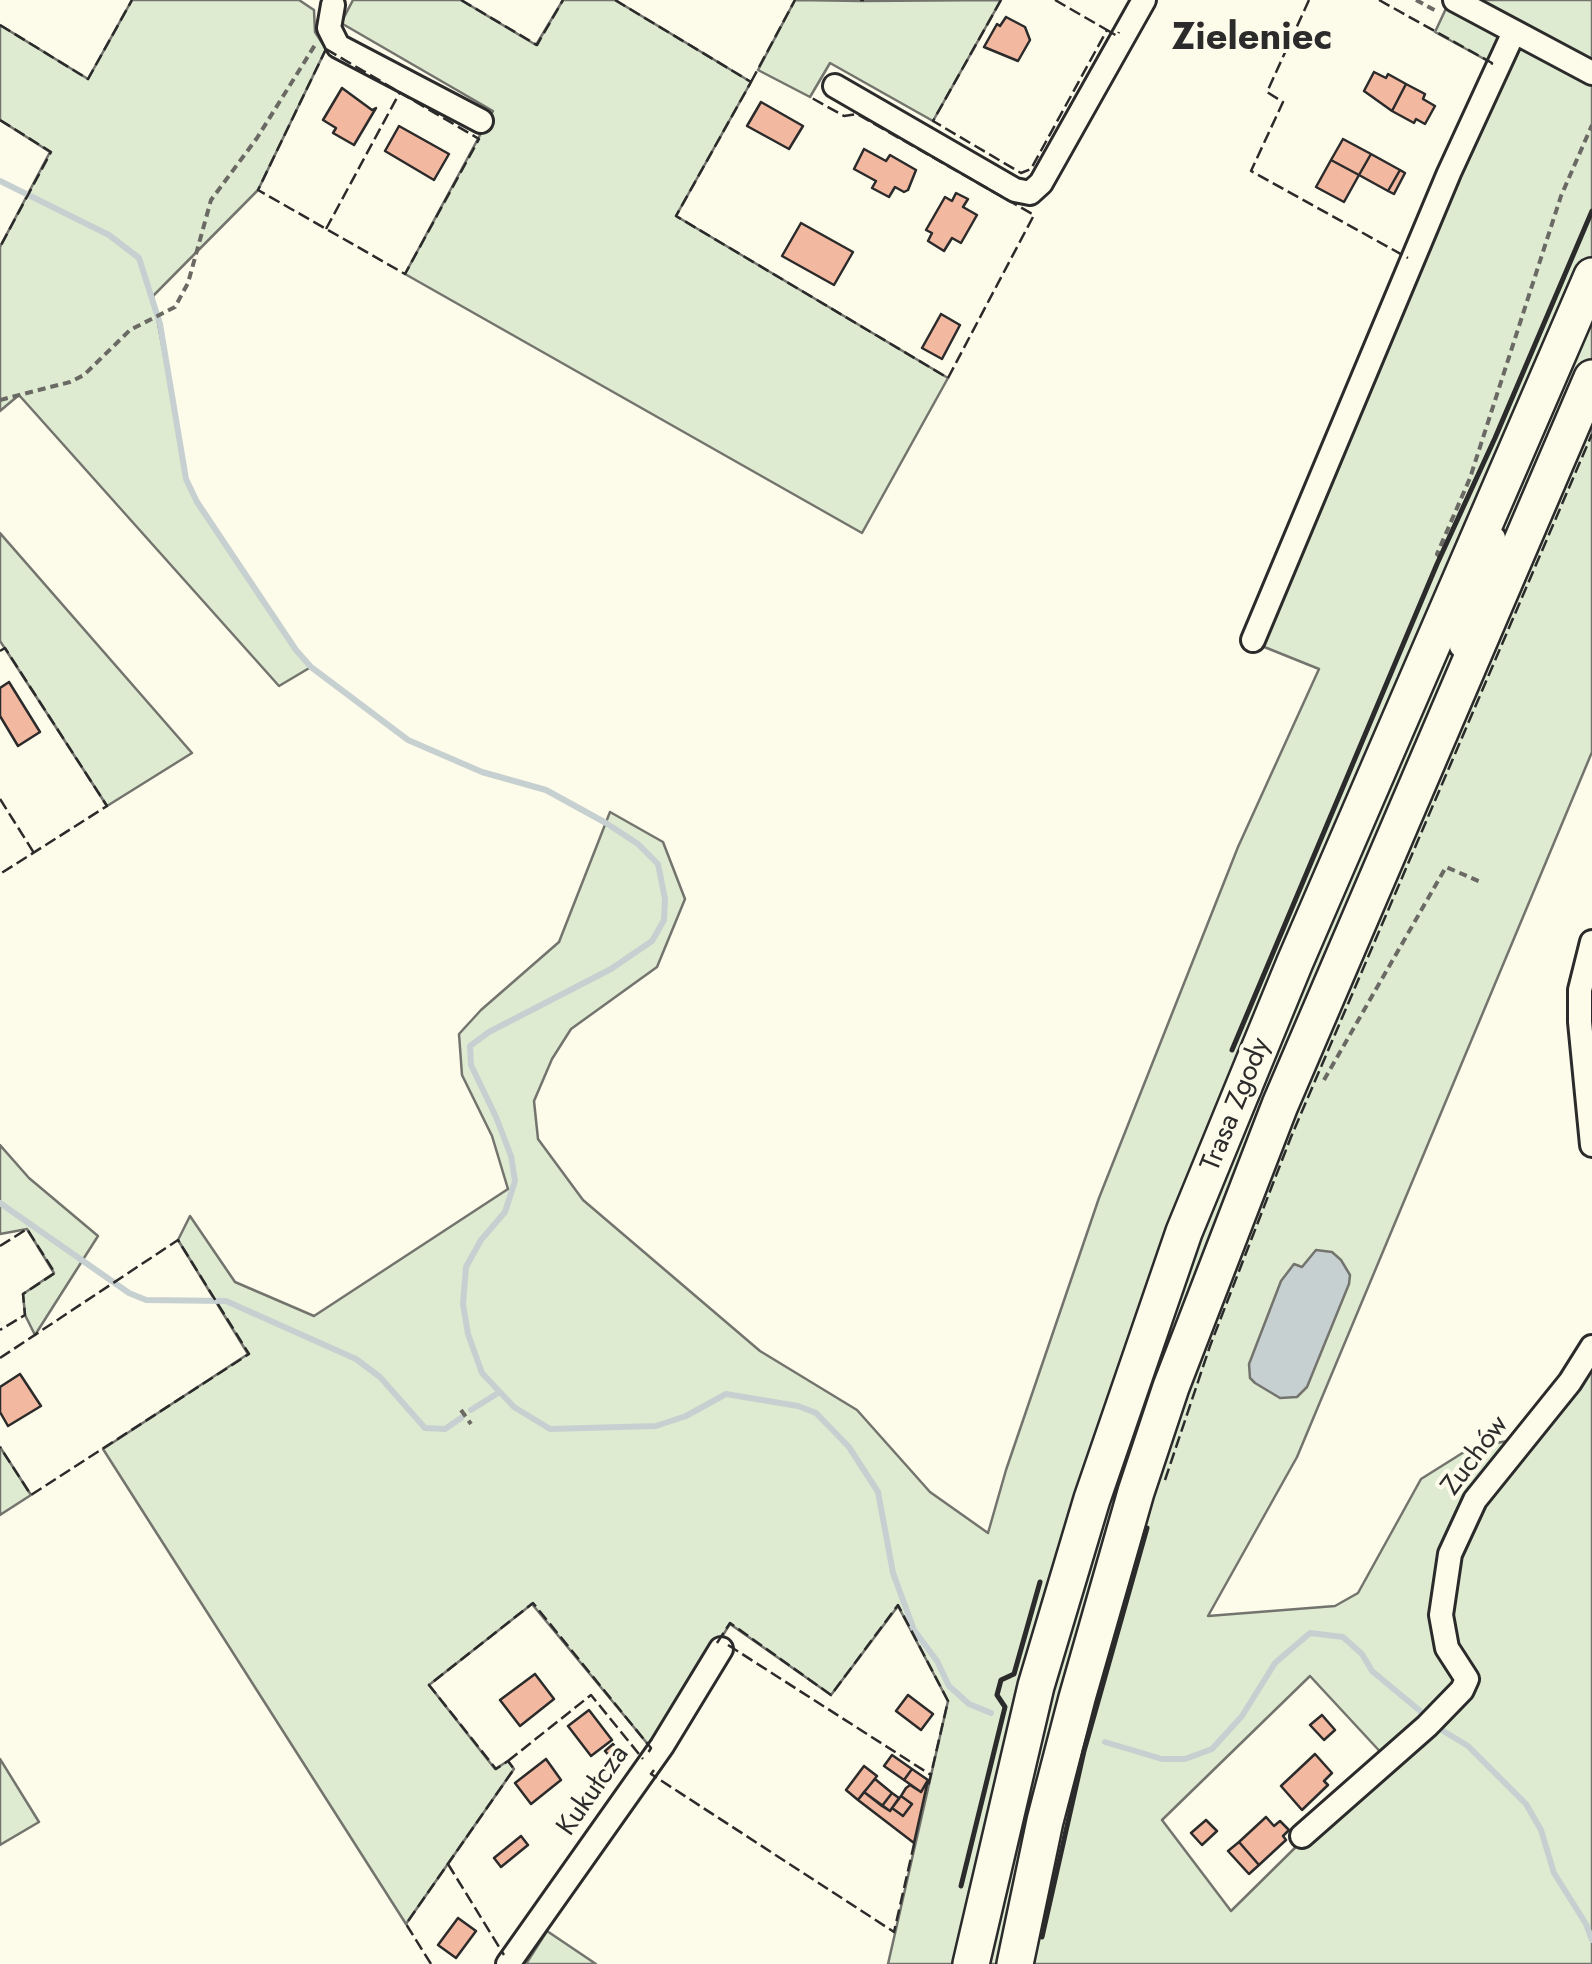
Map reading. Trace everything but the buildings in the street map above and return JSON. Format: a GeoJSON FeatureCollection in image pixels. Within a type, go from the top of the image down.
{"type":"FeatureCollection","features":[{"type":"Feature","properties":{"kind":"highway","name":"Trasa Zgody"},"geometry":{"type":"LineString","coordinates":[[971,1964],[1036,1686],[1134,1371],[1184,1232],[1386,751],[1592,276]]}},
{"type":"Feature","properties":{"kind":"highway","name":"Trasa Zgody"},"geometry":{"type":"LineString","coordinates":[[1015,1964],[1076,1698],[1170,1386],[1280,1104],[1592,378]]}},
{"type":"Feature","properties":{"kind":"street"},"geometry":{"type":"LineString","coordinates":[[835,86],[1015,190],[1030,192],[1041,183],[1144,0]]}},
{"type":"Feature","properties":{"kind":"street"},"geometry":{"type":"LineString","coordinates":[[1455,0],[1592,73]]}},
{"type":"Feature","properties":{"kind":"street"},"geometry":{"type":"LineString","coordinates":[[332,2],[329,28],[338,46],[480,121]]}},
{"type":"Feature","properties":{"kind":"street"},"geometry":{"type":"LineString","coordinates":[[1252,640],[1449,174],[1514,32]]}},
{"type":"Feature","properties":{"kind":"street"},"geometry":{"type":"LineString","coordinates":[[1424,770],[1532,415]]}},
{"type":"Feature","properties":{"kind":"street"},"geometry":{"type":"LineString","coordinates":[[1386,751],[1568,432]]}},
{"type":"Feature","properties":{"kind":"street"},"geometry":{"type":"LineString","coordinates":[[1592,942],[1580,990],[1580,1022],[1592,1145]]}},
{"type":"Feature","properties":{"kind":"street","name":"Zuchów"},"geometry":{"type":"LineString","coordinates":[[1302,1836],[1427,1726],[1462,1690],[1467,1679],[1447,1648],[1441,1615],[1450,1554],[1476,1500],[1570,1382],[1592,1347]]}},
{"type":"Feature","properties":{"kind":"street","name":"Kukułcza"},"geometry":{"type":"LineString","coordinates":[[508,1964],[662,1746],[721,1649]]}},
{"type":"Feature","properties":{"kind":"path"},"geometry":{"type":"LineString","coordinates":[[0,400],[84,375],[130,330],[175,307],[185,292],[210,200],[284,98],[323,32],[332,2]]}},
{"type":"Feature","properties":{"kind":"path"},"geometry":{"type":"LineString","coordinates":[[1440,558],[1437,554],[1470,478],[1562,196],[1592,125]]}},
{"type":"Feature","properties":{"kind":"path"},"geometry":{"type":"LineString","coordinates":[[1324,1079],[1446,867],[1483,883]]}},
{"type":"Feature","properties":{"kind":"path"},"geometry":{"type":"LineString","coordinates":[[461,1410],[471,1424]]}},
{"type":"Feature","properties":{"kind":"green space"},"geometry":{"type":"Polygon","coordinates":[[[132,0],[299,0],[314,10],[315,32],[326,49],[258,190],[153,296],[187,479],[197,502],[311,667],[279,686],[19,395],[0,411],[0,247],[50,152],[0,120],[0,25],[88,79],[132,0]]]}},
{"type":"Feature","properties":{"kind":"green space"},"geometry":{"type":"Polygon","coordinates":[[[353,0],[461,0],[536,45],[563,0],[615,0],[751,82],[676,216],[948,378],[862,533],[405,274],[493,111],[341,23],[353,0]]]}},
{"type":"Feature","properties":{"kind":"green space"},"geometry":{"type":"Polygon","coordinates":[[[795,0],[1001,0],[933,121],[830,63],[810,97],[758,70],[795,0]]]}},
{"type":"Feature","properties":{"kind":"green space"},"geometry":{"type":"Polygon","coordinates":[[[1450,0],[1592,0],[1592,752],[1297,1457],[1208,1616],[1335,1606],[1358,1593],[1421,1479],[1472,1447],[1520,1439],[1592,1358],[1592,1964],[888,1964],[948,1701],[898,1606],[831,1695],[730,1624],[651,1748],[532,1604],[429,1685],[495,1769],[508,1761],[514,1769],[406,1924],[103,1449],[248,1354],[178,1240],[190,1216],[235,1282],[314,1316],[508,1189],[492,1136],[462,1075],[459,1034],[559,942],[610,812],[663,842],[685,899],[657,967],[571,1029],[552,1059],[534,1101],[538,1139],[583,1200],[760,1351],[857,1410],[930,1492],[988,1533],[1099,1198],[1238,847],[1319,669],[1242,638],[1497,66],[1435,32],[1450,0]],[[1310,1676],[1162,1820],[1231,1911],[1386,1758],[1310,1676]]]}},
{"type":"Feature","properties":{"kind":"green space"},"geometry":{"type":"Polygon","coordinates":[[[0,533],[192,753],[107,806],[0,641],[0,533]]]}},
{"type":"Feature","properties":{"kind":"green space"},"geometry":{"type":"Polygon","coordinates":[[[0,1145],[29,1178],[98,1236],[35,1335],[25,1315],[23,1294],[54,1273],[27,1229],[0,1234],[0,1145]]]}},
{"type":"Feature","properties":{"kind":"green space"},"geometry":{"type":"Polygon","coordinates":[[[0,1447],[31,1495],[0,1515],[0,1447]]]}},
{"type":"Feature","properties":{"kind":"green space"},"geometry":{"type":"Polygon","coordinates":[[[0,1759],[39,1822],[0,1845],[0,1759]]]}},
{"type":"Feature","properties":{"kind":"green space"},"geometry":{"type":"Polygon","coordinates":[[[547,1931],[596,1964],[526,1964],[547,1931]]]}},
{"type":"Feature","properties":{"kind":"shaded area"},"geometry":{"type":"Polygon","coordinates":[[[1316,1250],[1332,1252],[1341,1260],[1350,1275],[1349,1284],[1307,1387],[1297,1397],[1280,1398],[1250,1378],[1249,1364],[1281,1281],[1294,1264],[1302,1267],[1316,1250]]]}},
{"type":"Feature","properties":{"kind":"waterway"},"geometry":{"type":"LineString","coordinates":[[0,181],[109,235],[139,258],[160,324],[186,479],[197,502],[311,667],[408,740],[482,772],[546,790],[638,844],[658,864],[665,899],[664,920],[652,941],[611,969],[489,1032],[470,1046],[471,1065],[511,1156],[515,1181],[505,1212],[481,1240],[466,1267],[463,1304],[468,1334],[482,1373],[514,1407],[550,1429],[656,1426],[686,1416],[726,1394],[798,1406],[816,1413],[849,1447],[878,1492],[893,1573],[914,1630],[937,1661],[949,1686],[969,1704],[991,1713]]}},
{"type":"Feature","properties":{"kind":"waterway"},"geometry":{"type":"LineString","coordinates":[[0,1203],[129,1293],[146,1300],[226,1301],[356,1359],[380,1377],[425,1428],[445,1429],[461,1418]]}},
{"type":"Feature","properties":{"kind":"waterway"},"geometry":{"type":"LineString","coordinates":[[471,1410],[498,1393]]}},
{"type":"Feature","properties":{"kind":"waterway"},"geometry":{"type":"LineString","coordinates":[[1105,1742],[1162,1759],[1185,1759],[1212,1749],[1242,1716],[1275,1663],[1310,1633],[1343,1637],[1362,1654],[1372,1671],[1425,1715]]}},
{"type":"Feature","properties":{"kind":"waterway"},"geometry":{"type":"LineString","coordinates":[[1440,1729],[1468,1746],[1526,1804],[1541,1830],[1554,1873],[1592,1940]]}},
{"type":"Feature","properties":{"kind":"fence"},"geometry":{"type":"LineString","coordinates":[[0,25],[88,79],[132,0]]}},
{"type":"Feature","properties":{"kind":"fence"},"geometry":{"type":"LineString","coordinates":[[461,0],[537,45],[563,0]]}},
{"type":"Feature","properties":{"kind":"fence"},"geometry":{"type":"LineString","coordinates":[[615,0],[751,82],[676,216],[948,378],[1034,215],[857,114],[844,116],[810,97]]}},
{"type":"Feature","properties":{"kind":"fence"},"geometry":{"type":"LineString","coordinates":[[751,82],[795,0]]}},
{"type":"Feature","properties":{"kind":"fence"},"geometry":{"type":"LineString","coordinates":[[1001,0],[933,121],[1021,173],[1031,169],[1107,30],[1117,36],[1119,32]]}},
{"type":"Feature","properties":{"kind":"fence"},"geometry":{"type":"LineString","coordinates":[[1055,0],[1107,30]]}},
{"type":"Feature","properties":{"kind":"fence"},"geometry":{"type":"LineString","coordinates":[[1309,0],[1267,92],[1283,102],[1251,171],[1408,258]]}},
{"type":"Feature","properties":{"kind":"fence"},"geometry":{"type":"LineString","coordinates":[[1379,0],[1492,63],[1491,66]]}},
{"type":"Feature","properties":{"kind":"fence"},"geometry":{"type":"LineString","coordinates":[[326,49],[479,139],[405,274],[258,190],[326,49]]}},
{"type":"Feature","properties":{"kind":"fence"},"geometry":{"type":"LineString","coordinates":[[326,229],[400,92]]}},
{"type":"Feature","properties":{"kind":"fence"},"geometry":{"type":"LineString","coordinates":[[0,120],[51,152],[0,247]]}},
{"type":"Feature","properties":{"kind":"fence"},"geometry":{"type":"LineString","coordinates":[[1165,1480],[1210,1346],[1291,1137],[1592,434]]}},
{"type":"Feature","properties":{"kind":"fence"},"geometry":{"type":"LineString","coordinates":[[0,651],[5,648],[107,806],[0,874]]}},
{"type":"Feature","properties":{"kind":"fence"},"geometry":{"type":"LineString","coordinates":[[0,799],[34,853]]}},
{"type":"Feature","properties":{"kind":"fence"},"geometry":{"type":"LineString","coordinates":[[0,1246],[27,1229],[55,1273],[23,1294],[25,1315],[0,1330]]}},
{"type":"Feature","properties":{"kind":"fence"},"geometry":{"type":"LineString","coordinates":[[0,1358],[178,1240],[249,1354],[31,1495],[0,1447]]}},
{"type":"Feature","properties":{"kind":"fence"},"geometry":{"type":"LineString","coordinates":[[431,1964],[406,1924],[514,1769],[508,1761],[496,1769],[429,1685],[533,1603],[651,1748],[648,1753]]}},
{"type":"Feature","properties":{"kind":"fence"},"geometry":{"type":"LineString","coordinates":[[717,1643],[730,1623],[831,1695],[898,1605],[948,1701],[928,1787]]}},
{"type":"Feature","properties":{"kind":"fence"},"geometry":{"type":"LineString","coordinates":[[728,1645],[931,1775]]}},
{"type":"Feature","properties":{"kind":"fence"},"geometry":{"type":"LineString","coordinates":[[508,1761],[591,1695],[643,1759]]}},
{"type":"Feature","properties":{"kind":"fence"},"geometry":{"type":"LineString","coordinates":[[654,1770],[651,1774],[894,1932],[915,1840]]}},
{"type":"Feature","properties":{"kind":"fence"},"geometry":{"type":"LineString","coordinates":[[448,1864],[504,1955]]}},
{"type":"Feature","properties":{"kind":"wall"},"geometry":{"type":"LineString","coordinates":[[1232,1050],[1437,564],[1592,211]]}},
{"type":"Feature","properties":{"kind":"wall"},"geometry":{"type":"LineString","coordinates":[[1042,1937],[1084,1751],[1147,1528]]}},
{"type":"Feature","properties":{"kind":"wall"},"geometry":{"type":"LineString","coordinates":[[961,1886],[1005,1707],[997,1695],[1001,1680],[1014,1674],[1040,1582]]}},
{"type":"Feature","properties":{"kind":"district","name":"Zieleniec"},"geometry":{"type":"Point","coordinates":[1252,40]}}]}
